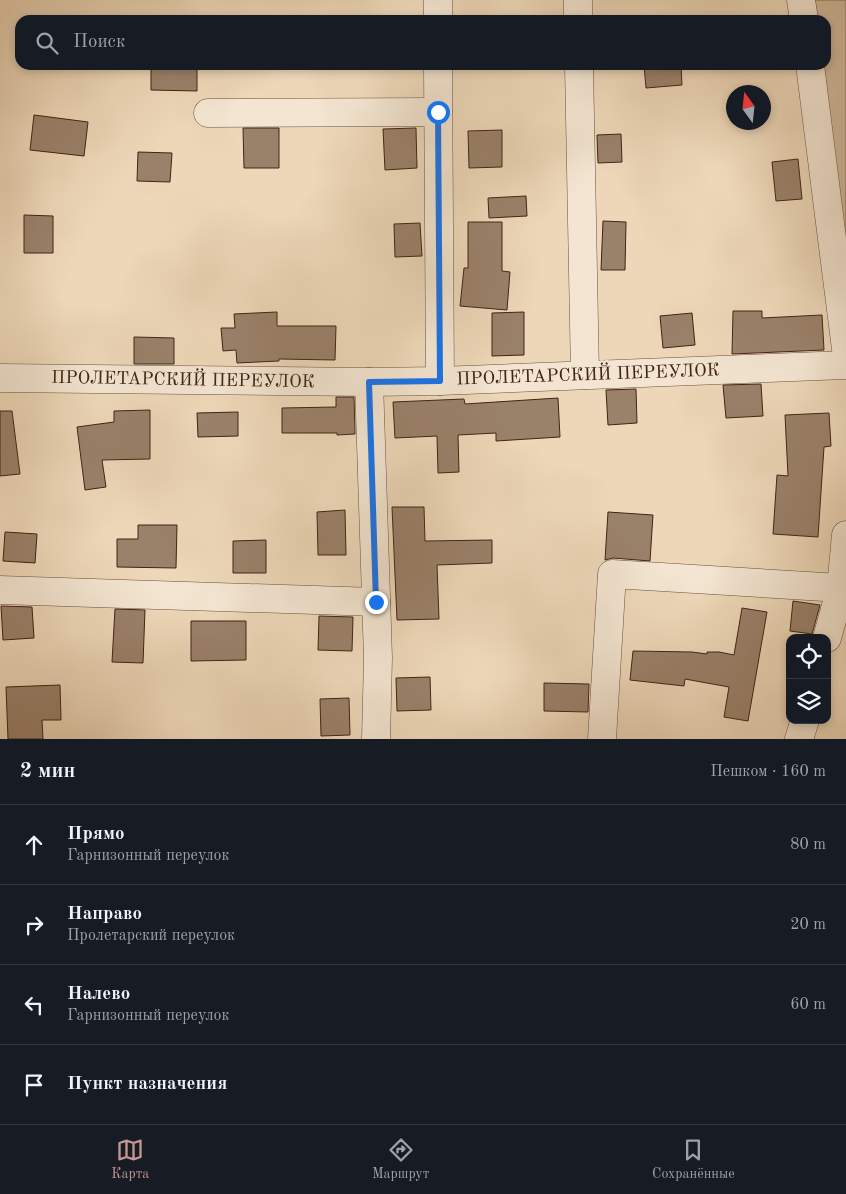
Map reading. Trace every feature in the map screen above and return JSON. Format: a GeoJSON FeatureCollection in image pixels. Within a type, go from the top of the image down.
{"type":"FeatureCollection","features":[{"type":"Feature","properties":{"kind":"street"},"geometry":{"type":"LineString","coordinates":[[438,0],[438,15]]}},
{"type":"Feature","properties":{"kind":"street"},"geometry":{"type":"LineString","coordinates":[[578,0],[578,15]]}},
{"type":"Feature","properties":{"kind":"street"},"geometry":{"type":"LineString","coordinates":[[801,0],[803,15]]}},
{"type":"Feature","properties":{"kind":"street"},"geometry":{"type":"LineString","coordinates":[[438,70],[440,381]]}},
{"type":"Feature","properties":{"kind":"street"},"geometry":{"type":"LineString","coordinates":[[579,70],[585,375]]}},
{"type":"Feature","properties":{"kind":"street"},"geometry":{"type":"LineString","coordinates":[[811,70],[846,349]]}},
{"type":"Feature","properties":{"kind":"street"},"geometry":{"type":"LineString","coordinates":[[208,113],[438,112]]}},
{"type":"Feature","properties":{"kind":"street","name":"ПРОЛЕТАРСКИЙ ПЕРЕУЛОК"},"geometry":{"type":"LineString","coordinates":[[0,378],[440,381],[846,365]]}},
{"type":"Feature","properties":{"kind":"street"},"geometry":{"type":"LineString","coordinates":[[369,382],[378,658],[376,739]]}},
{"type":"Feature","properties":{"kind":"street"},"geometry":{"type":"LineString","coordinates":[[828,634],[841,588],[846,535]]}},
{"type":"Feature","properties":{"kind":"street"},"geometry":{"type":"LineString","coordinates":[[602,739],[612,574],[841,588]]}},
{"type":"Feature","properties":{"kind":"street"},"geometry":{"type":"LineString","coordinates":[[0,590],[376,602]]}},
{"type":"Feature","properties":{"kind":"street"},"geometry":{"type":"LineString","coordinates":[[799,739],[804,724]]}},
{"type":"Feature","properties":{"kind":"shaded area"},"geometry":{"type":"Polygon","coordinates":[[[815,0],[846,0],[846,248],[824,70],[831,70],[831,15],[816,15],[815,0]]]}},
{"type":"Feature","properties":{"kind":"building"},"geometry":{"type":"Polygon","coordinates":[[[151,70],[197,70],[197,91],[151,90],[151,70]]]}},
{"type":"Feature","properties":{"kind":"building"},"geometry":{"type":"Polygon","coordinates":[[[644,70],[681,70],[682,85],[646,88],[644,70]]]}},
{"type":"Feature","properties":{"kind":"building"},"geometry":{"type":"Polygon","coordinates":[[[34,115],[88,122],[84,156],[30,150],[34,115]]]}},
{"type":"Feature","properties":{"kind":"building"},"geometry":{"type":"Polygon","coordinates":[[[243,128],[279,128],[279,168],[244,168],[243,128]]]}},
{"type":"Feature","properties":{"kind":"building"},"geometry":{"type":"Polygon","coordinates":[[[416,128],[417,168],[385,170],[383,129],[416,128]]]}},
{"type":"Feature","properties":{"kind":"building"},"geometry":{"type":"Polygon","coordinates":[[[502,130],[502,167],[469,168],[468,131],[502,130]]]}},
{"type":"Feature","properties":{"kind":"building"},"geometry":{"type":"Polygon","coordinates":[[[621,134],[622,162],[598,163],[597,135],[621,134]]]}},
{"type":"Feature","properties":{"kind":"building"},"geometry":{"type":"Polygon","coordinates":[[[138,152],[172,153],[170,182],[137,181],[138,152]]]}},
{"type":"Feature","properties":{"kind":"building"},"geometry":{"type":"Polygon","coordinates":[[[798,159],[802,199],[776,201],[772,162],[798,159]]]}},
{"type":"Feature","properties":{"kind":"building"},"geometry":{"type":"Polygon","coordinates":[[[526,196],[527,216],[489,218],[488,198],[526,196]]]}},
{"type":"Feature","properties":{"kind":"building"},"geometry":{"type":"Polygon","coordinates":[[[24,215],[53,216],[53,253],[24,253],[24,215]]]}},
{"type":"Feature","properties":{"kind":"building"},"geometry":{"type":"Polygon","coordinates":[[[603,221],[626,222],[625,270],[601,270],[603,221]]]}},
{"type":"Feature","properties":{"kind":"building"},"geometry":{"type":"Polygon","coordinates":[[[468,222],[502,222],[502,271],[510,272],[507,310],[460,306],[464,268],[468,268],[468,222]]]}},
{"type":"Feature","properties":{"kind":"building"},"geometry":{"type":"Polygon","coordinates":[[[420,223],[422,256],[395,257],[394,224],[420,223]]]}},
{"type":"Feature","properties":{"kind":"building"},"geometry":{"type":"Polygon","coordinates":[[[733,311],[762,311],[762,318],[822,315],[824,350],[732,354],[733,311]]]}},
{"type":"Feature","properties":{"kind":"building"},"geometry":{"type":"Polygon","coordinates":[[[277,312],[277,326],[336,326],[335,360],[279,359],[279,361],[237,363],[236,350],[223,351],[221,328],[235,328],[234,314],[277,312]]]}},
{"type":"Feature","properties":{"kind":"building"},"geometry":{"type":"Polygon","coordinates":[[[524,312],[524,355],[492,356],[492,313],[524,312]]]}},
{"type":"Feature","properties":{"kind":"building"},"geometry":{"type":"Polygon","coordinates":[[[692,313],[695,345],[663,348],[660,316],[692,313]]]}},
{"type":"Feature","properties":{"kind":"building"},"geometry":{"type":"Polygon","coordinates":[[[134,337],[174,338],[174,364],[134,364],[134,337]]]}},
{"type":"Feature","properties":{"kind":"building"},"geometry":{"type":"Polygon","coordinates":[[[761,384],[763,416],[726,418],[723,385],[761,384]]]}},
{"type":"Feature","properties":{"kind":"building"},"geometry":{"type":"Polygon","coordinates":[[[636,389],[637,423],[608,425],[606,390],[636,389]]]}},
{"type":"Feature","properties":{"kind":"building"},"geometry":{"type":"Polygon","coordinates":[[[336,397],[354,397],[355,434],[282,433],[282,408],[336,407],[336,397]]]}},
{"type":"Feature","properties":{"kind":"building"},"geometry":{"type":"Polygon","coordinates":[[[558,398],[560,437],[496,441],[496,433],[458,435],[459,472],[438,473],[437,436],[395,438],[393,402],[464,399],[465,404],[558,398]]]}},
{"type":"Feature","properties":{"kind":"building"},"geometry":{"type":"Polygon","coordinates":[[[150,410],[150,459],[102,460],[106,487],[85,490],[77,427],[114,422],[114,411],[150,410]]]}},
{"type":"Feature","properties":{"kind":"building"},"geometry":{"type":"Polygon","coordinates":[[[0,411],[12,411],[20,474],[0,476],[0,411]]]}},
{"type":"Feature","properties":{"kind":"building"},"geometry":{"type":"Polygon","coordinates":[[[238,412],[238,436],[198,437],[197,413],[238,412]]]}},
{"type":"Feature","properties":{"kind":"building"},"geometry":{"type":"Polygon","coordinates":[[[829,413],[831,446],[824,447],[818,537],[773,534],[777,475],[788,476],[785,415],[829,413]]]}},
{"type":"Feature","properties":{"kind":"building"},"geometry":{"type":"Polygon","coordinates":[[[392,507],[424,507],[425,541],[492,540],[492,563],[437,565],[439,619],[397,620],[392,507]]]}},
{"type":"Feature","properties":{"kind":"building"},"geometry":{"type":"Polygon","coordinates":[[[345,510],[346,555],[318,555],[317,512],[345,510]]]}},
{"type":"Feature","properties":{"kind":"building"},"geometry":{"type":"Polygon","coordinates":[[[608,512],[653,515],[650,561],[613,558],[605,560],[608,512]]]}},
{"type":"Feature","properties":{"kind":"building"},"geometry":{"type":"Polygon","coordinates":[[[138,525],[177,525],[176,568],[117,567],[117,539],[138,539],[138,525]]]}},
{"type":"Feature","properties":{"kind":"building"},"geometry":{"type":"Polygon","coordinates":[[[5,532],[37,534],[35,563],[3,561],[5,532]]]}},
{"type":"Feature","properties":{"kind":"building"},"geometry":{"type":"Polygon","coordinates":[[[266,540],[266,573],[233,573],[233,541],[266,540]]]}},
{"type":"Feature","properties":{"kind":"building"},"geometry":{"type":"Polygon","coordinates":[[[793,601],[820,605],[812,634],[790,631],[793,601]]]}},
{"type":"Feature","properties":{"kind":"building"},"geometry":{"type":"Polygon","coordinates":[[[1,606],[32,607],[34,638],[3,640],[1,606]]]}},
{"type":"Feature","properties":{"kind":"building"},"geometry":{"type":"Polygon","coordinates":[[[742,608],[767,612],[748,721],[724,717],[729,687],[685,679],[684,686],[630,680],[633,651],[707,654],[707,652],[719,652],[734,655],[742,608]]]}},
{"type":"Feature","properties":{"kind":"building"},"geometry":{"type":"Polygon","coordinates":[[[115,609],[145,610],[143,663],[112,662],[115,609]]]}},
{"type":"Feature","properties":{"kind":"building"},"geometry":{"type":"Polygon","coordinates":[[[319,616],[353,617],[352,651],[318,650],[319,616]]]}},
{"type":"Feature","properties":{"kind":"building"},"geometry":{"type":"Polygon","coordinates":[[[191,621],[246,621],[246,660],[191,661],[191,621]]]}},
{"type":"Feature","properties":{"kind":"building"},"geometry":{"type":"Polygon","coordinates":[[[430,677],[431,710],[397,711],[396,678],[430,677]]]}},
{"type":"Feature","properties":{"kind":"building"},"geometry":{"type":"Polygon","coordinates":[[[544,683],[589,684],[588,712],[544,711],[544,683]]]}},
{"type":"Feature","properties":{"kind":"building"},"geometry":{"type":"Polygon","coordinates":[[[60,685],[61,720],[42,720],[43,739],[8,739],[6,687],[60,685]]]}},
{"type":"Feature","properties":{"kind":"building"},"geometry":{"type":"Polygon","coordinates":[[[349,698],[350,735],[321,736],[320,699],[349,698]]]}},
{"type":"Feature","properties":{"kind":"route"},"geometry":{"type":"LineString","coordinates":[[376,602],[369,382],[440,381],[438,112]]}}]}
